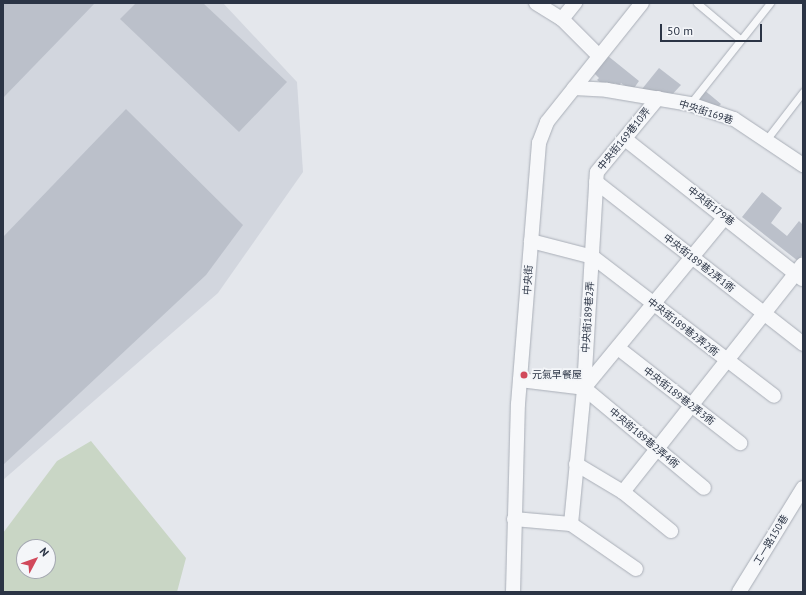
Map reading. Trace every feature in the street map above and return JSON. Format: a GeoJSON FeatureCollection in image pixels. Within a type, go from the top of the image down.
{"type":"FeatureCollection","features":[{"type":"Feature","properties":{"kind":"street"},"geometry":{"type":"LineString","coordinates":[[536,3],[562,19],[599,56]]}},
{"type":"Feature","properties":{"kind":"street"},"geometry":{"type":"LineString","coordinates":[[562,19],[575,3]]}},
{"type":"Feature","properties":{"kind":"street","name":"中央街"},"geometry":{"type":"LineString","coordinates":[[513,592],[514,520],[520,380],[539,142],[547,122],[642,3]]}},
{"type":"Feature","properties":{"kind":"street","name":"中央街169巷"},"geometry":{"type":"LineString","coordinates":[[574,88],[606,90],[690,104],[734,119],[803,165]]}},
{"type":"Feature","properties":{"kind":"street","name":"中央街169巷10弄"},"geometry":{"type":"LineString","coordinates":[[596,182],[597,172],[658,98]]}},
{"type":"Feature","properties":{"kind":"street","name":"中央街179巷"},"geometry":{"type":"LineString","coordinates":[[625,139],[725,217],[801,272]]}},
{"type":"Feature","properties":{"kind":"street","name":"中央街189巷2弄"},"geometry":{"type":"LineString","coordinates":[[571,524],[584,388],[587,304],[593,257],[596,182]]}},
{"type":"Feature","properties":{"kind":"street","name":"中央街189巷2弄1衖"},"geometry":{"type":"LineString","coordinates":[[596,182],[803,344]]}},
{"type":"Feature","properties":{"kind":"street"},"geometry":{"type":"LineString","coordinates":[[520,380],[584,388],[618,348],[652,303],[692,258],[725,217]]}},
{"type":"Feature","properties":{"kind":"street"},"geometry":{"type":"LineString","coordinates":[[531,241],[593,257]]}},
{"type":"Feature","properties":{"kind":"street","name":"中央街189巷2弄2衖"},"geometry":{"type":"LineString","coordinates":[[593,257],[726,361],[774,396]]}},
{"type":"Feature","properties":{"kind":"street"},"geometry":{"type":"LineString","coordinates":[[623,492],[726,361],[801,272]]}},
{"type":"Feature","properties":{"kind":"street","name":"中央街189巷2弄3衖"},"geometry":{"type":"LineString","coordinates":[[618,348],[740,443]]}},
{"type":"Feature","properties":{"kind":"street","name":"中央街189巷2弄4衖"},"geometry":{"type":"LineString","coordinates":[[584,388],[656,450],[704,488]]}},
{"type":"Feature","properties":{"kind":"street"},"geometry":{"type":"LineString","coordinates":[[576,464],[623,492],[671,531]]}},
{"type":"Feature","properties":{"kind":"street","name":"工一路150巷"},"geometry":{"type":"LineString","coordinates":[[739,592],[803,488]]}},
{"type":"Feature","properties":{"kind":"street"},"geometry":{"type":"LineString","coordinates":[[514,520],[571,524],[636,568]]}},
{"type":"Feature","properties":{"kind":"lane"},"geometry":{"type":"LineString","coordinates":[[697,3],[741,40]]}},
{"type":"Feature","properties":{"kind":"lane"},"geometry":{"type":"LineString","coordinates":[[690,104],[770,3]]}},
{"type":"Feature","properties":{"kind":"lane"},"geometry":{"type":"LineString","coordinates":[[766,140],[803,92]]}},
{"type":"Feature","properties":{"kind":"shaded area"},"geometry":{"type":"Polygon","coordinates":[[[3,3],[223,3],[297,82],[303,172],[218,293],[3,480],[3,3]]]}},
{"type":"Feature","properties":{"kind":"green space"},"geometry":{"type":"Polygon","coordinates":[[[91,441],[186,558],[177,592],[3,592],[3,533],[57,461],[91,441]]]}},
{"type":"Feature","properties":{"kind":"building"},"geometry":{"type":"Polygon","coordinates":[[[3,3],[95,3],[3,98],[3,3]]]}},
{"type":"Feature","properties":{"kind":"building"},"geometry":{"type":"Polygon","coordinates":[[[136,3],[203,3],[287,82],[239,132],[120,19],[136,3]]]}},
{"type":"Feature","properties":{"kind":"building"},"geometry":{"type":"Polygon","coordinates":[[[608,56],[639,81],[632,91],[621,83],[619,86],[615,83],[612,86],[607,82],[604,85],[597,80],[599,78],[594,73],[608,56]]]}},
{"type":"Feature","properties":{"kind":"building"},"geometry":{"type":"Polygon","coordinates":[[[659,68],[681,85],[668,99],[642,89],[659,68]]]}},
{"type":"Feature","properties":{"kind":"building"},"geometry":{"type":"Polygon","coordinates":[[[703,89],[721,104],[716,109],[699,101],[701,97],[698,95],[703,89]]]}},
{"type":"Feature","properties":{"kind":"building"},"geometry":{"type":"Polygon","coordinates":[[[126,109],[243,225],[206,275],[3,465],[3,237],[126,109]]]}},
{"type":"Feature","properties":{"kind":"building"},"geometry":{"type":"Polygon","coordinates":[[[762,192],[782,208],[771,223],[787,236],[799,221],[803,225],[803,254],[798,261],[742,217],[762,192]]]}},
{"type":"Feature","properties":{"kind":"place","name":"元氣早餐屋"},"geometry":{"type":"Point","coordinates":[524,375]}}]}
